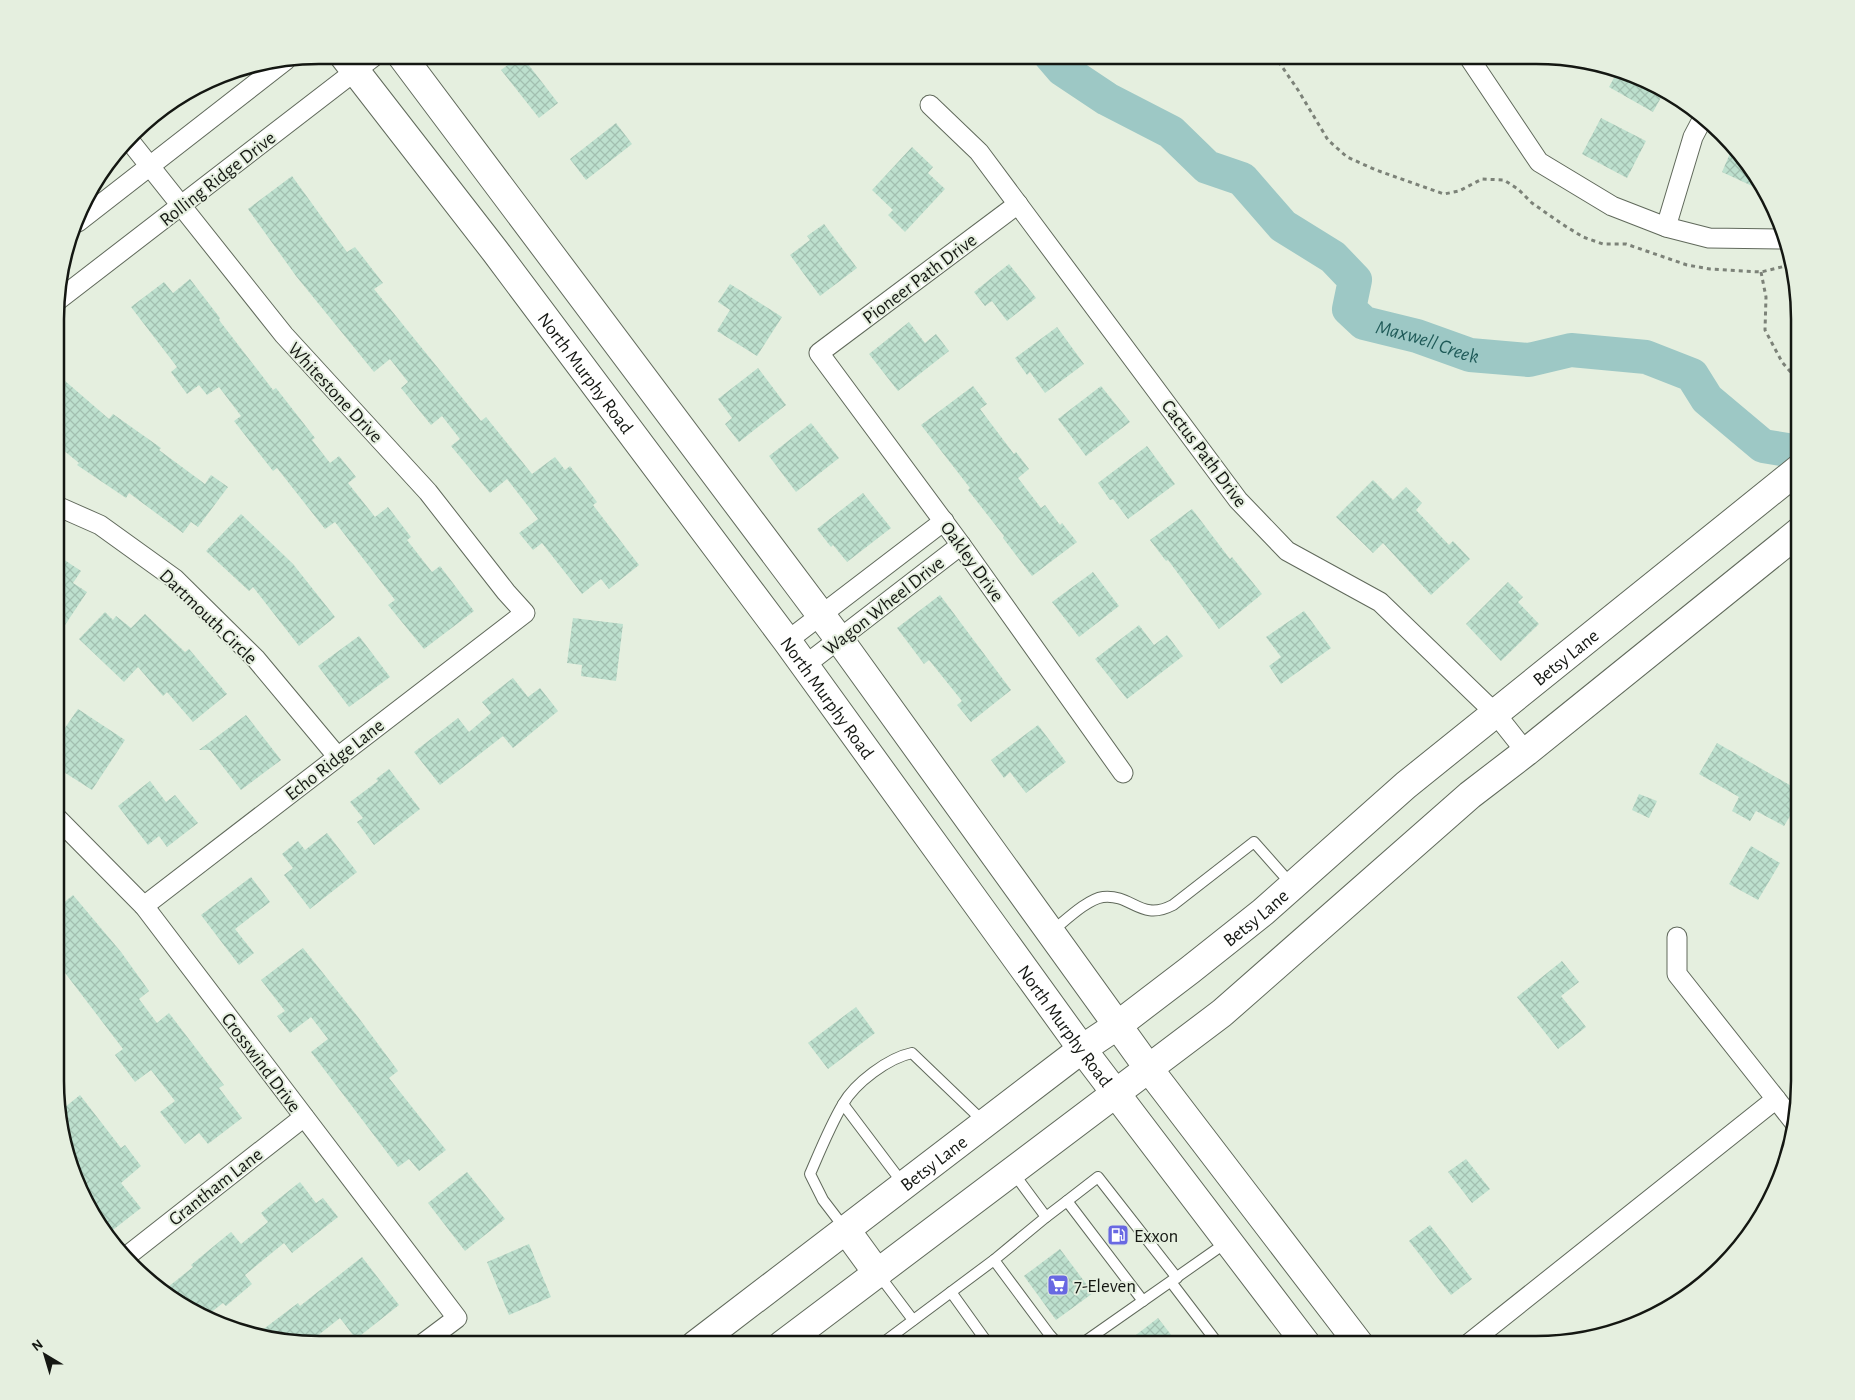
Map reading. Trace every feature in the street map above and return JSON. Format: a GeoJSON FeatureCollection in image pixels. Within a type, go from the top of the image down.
{"type":"FeatureCollection","features":[{"type":"Feature","properties":{"kind":"main road","name":"North Murphy Road"},"geometry":{"type":"LineString","coordinates":[[350,64],[495,251],[787,641],[1082,1049],[1300,1336]]}},
{"type":"Feature","properties":{"kind":"main road"},"geometry":{"type":"LineString","coordinates":[[407,64],[839,639],[1149,1069],[1353,1336]]}},
{"type":"Feature","properties":{"kind":"main road","name":"Betsy Lane"},"geometry":{"type":"LineString","coordinates":[[707,1336],[1082,1049],[1118,1025],[1198,964],[1293,886],[1406,786],[1791,475]]}},
{"type":"Feature","properties":{"kind":"main road"},"geometry":{"type":"LineString","coordinates":[[794,1336],[1222,1013],[1434,825],[1791,538]]}},
{"type":"Feature","properties":{"kind":"main road"},"geometry":{"type":"LineString","coordinates":[[846,1230],[878,1274]]}},
{"type":"Feature","properties":{"kind":"street","name":"Rolling Ridge Drive"},"geometry":{"type":"LineString","coordinates":[[65,295],[181,206],[348,64]]}},
{"type":"Feature","properties":{"kind":"street"},"geometry":{"type":"LineString","coordinates":[[1473,64],[1539,162],[1612,206],[1666,227],[1709,238],[1779,239]]}},
{"type":"Feature","properties":{"kind":"street"},"geometry":{"type":"LineString","coordinates":[[85,217],[276,68]]}},
{"type":"Feature","properties":{"kind":"street","name":"Cactus Path Drive"},"geometry":{"type":"LineString","coordinates":[[930,105],[979,152],[1238,500],[1287,551],[1380,602],[1495,713],[1526,752]]}},
{"type":"Feature","properties":{"kind":"street"},"geometry":{"type":"LineString","coordinates":[[1666,227],[1693,137],[1700,123]]}},
{"type":"Feature","properties":{"kind":"street","name":"Whitestone Drive"},"geometry":{"type":"LineString","coordinates":[[132,144],[284,335],[428,492],[506,592],[525,613]]}},
{"type":"Feature","properties":{"kind":"street","name":"Pioneer Path Drive"},"geometry":{"type":"LineString","coordinates":[[819,353],[1018,204]]}},
{"type":"Feature","properties":{"kind":"street","name":"Oakley Drive"},"geometry":{"type":"LineString","coordinates":[[819,353],[944,520],[1123,773]]}},
{"type":"Feature","properties":{"kind":"street","name":"Dartmouth Circle"},"geometry":{"type":"LineString","coordinates":[[64,509],[100,525],[175,579],[256,659],[337,756]]}},
{"type":"Feature","properties":{"kind":"street","name":"Wagon Wheel Drive"},"geometry":{"type":"LineString","coordinates":[[787,641],[944,520]]}},
{"type":"Feature","properties":{"kind":"street","name":"Wagon Wheel Drive"},"geometry":{"type":"LineString","coordinates":[[804,666],[962,545]]}},
{"type":"Feature","properties":{"kind":"street","name":"Echo Ridge Lane"},"geometry":{"type":"LineString","coordinates":[[144,906],[525,613]]}},
{"type":"Feature","properties":{"kind":"street","name":"Crosswind Drive"},"geometry":{"type":"LineString","coordinates":[[64,825],[144,906],[457,1318],[432,1336]]}},
{"type":"Feature","properties":{"kind":"street"},"geometry":{"type":"LineString","coordinates":[[1677,937],[1678,974],[1789,1116]]}},
{"type":"Feature","properties":{"kind":"street"},"geometry":{"type":"LineString","coordinates":[[1478,1336],[1776,1100]]}},
{"type":"Feature","properties":{"kind":"street","name":"Grantham Lane"},"geometry":{"type":"LineString","coordinates":[[130,1253],[304,1117]]}},
{"type":"Feature","properties":{"kind":"lane"},"geometry":{"type":"LineString","coordinates":[[1051,932],[1089,902],[1102,897],[1116,898],[1146,911],[1161,912],[1174,906],[1254,842],[1293,886]]}},
{"type":"Feature","properties":{"kind":"lane"},"geometry":{"type":"LineString","coordinates":[[846,1230],[823,1200],[810,1174],[843,1104],[868,1076],[898,1056],[912,1053],[985,1124]]}},
{"type":"Feature","properties":{"kind":"lane"},"geometry":{"type":"LineString","coordinates":[[843,1104],[904,1186]]}},
{"type":"Feature","properties":{"kind":"lane"},"geometry":{"type":"LineString","coordinates":[[1012,1171],[1046,1217]]}},
{"type":"Feature","properties":{"kind":"lane"},"geometry":{"type":"LineString","coordinates":[[892,1336],[994,1260],[1098,1177],[1214,1336]]}},
{"type":"Feature","properties":{"kind":"lane"},"geometry":{"type":"LineString","coordinates":[[1067,1200],[1143,1301]]}},
{"type":"Feature","properties":{"kind":"lane"},"geometry":{"type":"LineString","coordinates":[[1096,1336],[1228,1242]]}},
{"type":"Feature","properties":{"kind":"lane"},"geometry":{"type":"LineString","coordinates":[[994,1260],[1051,1336]]}},
{"type":"Feature","properties":{"kind":"lane"},"geometry":{"type":"LineString","coordinates":[[878,1274],[913,1320]]}},
{"type":"Feature","properties":{"kind":"lane"},"geometry":{"type":"LineString","coordinates":[[951,1292],[983,1336]]}},
{"type":"Feature","properties":{"kind":"path"},"geometry":{"type":"LineString","coordinates":[[1280,64],[1328,140],[1348,157],[1355,160],[1444,194],[1459,192],[1482,179],[1504,180],[1518,189],[1532,203],[1584,237],[1603,244],[1626,244],[1687,265],[1710,269],[1761,272],[1785,266]]}},
{"type":"Feature","properties":{"kind":"path"},"geometry":{"type":"LineString","coordinates":[[1761,272],[1766,297],[1765,330],[1782,362],[1791,372]]}},
{"type":"Feature","properties":{"kind":"building"},"geometry":{"type":"Polygon","coordinates":[[[509,64],[528,64],[558,103],[539,118],[501,70],[509,64]]]}},
{"type":"Feature","properties":{"kind":"building"},"geometry":{"type":"Polygon","coordinates":[[[1615,76],[1661,97],[1653,112],[1609,87],[1615,76]]]}},
{"type":"Feature","properties":{"kind":"building"},"geometry":{"type":"Polygon","coordinates":[[[1601,118],[1646,141],[1627,178],[1582,154],[1601,118]]]}},
{"type":"Feature","properties":{"kind":"building"},"geometry":{"type":"Polygon","coordinates":[[[616,123],[632,144],[586,180],[570,159],[616,123]]]}},
{"type":"Feature","properties":{"kind":"building"},"geometry":{"type":"Polygon","coordinates":[[[912,147],[933,167],[928,173],[945,189],[905,232],[888,215],[893,210],[872,190],[912,147]]]}},
{"type":"Feature","properties":{"kind":"building"},"geometry":{"type":"Polygon","coordinates":[[[1730,153],[1755,187],[1722,172],[1730,153]]]}},
{"type":"Feature","properties":{"kind":"building"},"geometry":{"type":"Polygon","coordinates":[[[292,176],[347,252],[355,247],[383,283],[374,289],[481,421],[486,417],[532,474],[555,457],[565,470],[570,466],[597,502],[593,505],[639,565],[609,589],[601,579],[582,594],[542,543],[533,550],[519,533],[538,519],[507,479],[490,493],[451,446],[460,439],[442,416],[431,425],[401,388],[408,382],[390,359],[374,372],[296,276],[248,209],[292,176]]]}},
{"type":"Feature","properties":{"kind":"building"},"geometry":{"type":"Polygon","coordinates":[[[824,224],[857,268],[820,296],[790,255],[810,240],[807,236],[824,224]]]}},
{"type":"Feature","properties":{"kind":"building"},"geometry":{"type":"Polygon","coordinates":[[[1009,264],[1036,298],[1007,321],[992,301],[985,306],[974,292],[1009,264]]]}},
{"type":"Feature","properties":{"kind":"building"},"geometry":{"type":"Polygon","coordinates":[[[190,279],[273,390],[276,388],[315,438],[312,440],[330,463],[339,456],[356,477],[348,483],[375,517],[388,507],[411,537],[407,540],[432,572],[440,566],[474,611],[424,649],[388,605],[395,600],[335,522],[325,529],[277,468],[273,471],[234,421],[241,416],[219,387],[207,395],[199,385],[187,394],[171,372],[177,367],[131,307],[164,282],[173,293],[190,279]]]}},
{"type":"Feature","properties":{"kind":"building"},"geometry":{"type":"Polygon","coordinates":[[[730,284],[782,317],[757,356],[717,331],[730,310],[718,302],[730,284]]]}},
{"type":"Feature","properties":{"kind":"building"},"geometry":{"type":"Polygon","coordinates":[[[909,322],[925,343],[936,334],[949,351],[898,391],[869,354],[909,322]]]}},
{"type":"Feature","properties":{"kind":"building"},"geometry":{"type":"Polygon","coordinates":[[[1057,327],[1084,364],[1045,393],[1030,372],[1027,375],[1015,358],[1057,327]]]}},
{"type":"Feature","properties":{"kind":"building"},"geometry":{"type":"Polygon","coordinates":[[[758,368],[786,405],[739,442],[725,424],[732,418],[718,399],[758,368]]]}},
{"type":"Feature","properties":{"kind":"building"},"geometry":{"type":"Polygon","coordinates":[[[64,380],[109,419],[113,414],[161,448],[159,450],[205,484],[211,475],[228,487],[198,527],[191,522],[183,533],[129,493],[126,498],[77,465],[79,463],[64,451],[64,380]]]}},
{"type":"Feature","properties":{"kind":"building"},"geometry":{"type":"Polygon","coordinates":[[[973,386],[987,404],[980,409],[1014,454],[1016,452],[1029,469],[1018,478],[1041,508],[1045,505],[1060,525],[1062,523],[1077,542],[1032,576],[968,490],[970,488],[921,425],[973,386]]]}},
{"type":"Feature","properties":{"kind":"building"},"geometry":{"type":"Polygon","coordinates":[[[1101,386],[1130,422],[1086,456],[1058,419],[1101,386]]]}},
{"type":"Feature","properties":{"kind":"building"},"geometry":{"type":"Polygon","coordinates":[[[811,423],[839,458],[796,492],[769,456],[811,423]]]}},
{"type":"Feature","properties":{"kind":"building"},"geometry":{"type":"Polygon","coordinates":[[[1147,446],[1175,484],[1128,519],[1113,499],[1110,500],[1098,483],[1147,446]]]}},
{"type":"Feature","properties":{"kind":"building"},"geometry":{"type":"Polygon","coordinates":[[[1373,480],[1393,500],[1406,487],[1422,503],[1416,510],[1449,545],[1453,541],[1470,559],[1431,595],[1383,543],[1373,553],[1336,517],[1373,480]]]}},
{"type":"Feature","properties":{"kind":"building"},"geometry":{"type":"Polygon","coordinates":[[[863,493],[891,528],[847,562],[833,545],[831,547],[817,529],[863,493]]]}},
{"type":"Feature","properties":{"kind":"building"},"geometry":{"type":"Polygon","coordinates":[[[1192,509],[1230,559],[1232,557],[1262,594],[1219,629],[1168,560],[1166,561],[1150,540],[1192,509]]]}},
{"type":"Feature","properties":{"kind":"building"},"geometry":{"type":"Polygon","coordinates":[[[241,514],[293,564],[335,617],[299,646],[253,587],[249,591],[206,551],[241,514]]]}},
{"type":"Feature","properties":{"kind":"building"},"geometry":{"type":"Polygon","coordinates":[[[64,560],[81,571],[73,583],[87,592],[64,626],[64,560]]]}},
{"type":"Feature","properties":{"kind":"building"},"geometry":{"type":"Polygon","coordinates":[[[1093,572],[1119,606],[1079,637],[1052,602],[1093,572]]]}},
{"type":"Feature","properties":{"kind":"building"},"geometry":{"type":"Polygon","coordinates":[[[1508,582],[1523,597],[1518,602],[1539,624],[1501,661],[1466,624],[1508,582]]]}},
{"type":"Feature","properties":{"kind":"building"},"geometry":{"type":"Polygon","coordinates":[[[940,595],[1011,690],[971,722],[957,705],[962,701],[929,660],[924,664],[897,628],[940,595]]]}},
{"type":"Feature","properties":{"kind":"building"},"geometry":{"type":"Polygon","coordinates":[[[1304,611],[1331,648],[1281,684],[1269,666],[1281,657],[1266,637],[1304,611]]]}},
{"type":"Feature","properties":{"kind":"building"},"geometry":{"type":"Polygon","coordinates":[[[105,612],[113,620],[116,616],[131,628],[145,614],[185,652],[189,649],[227,694],[193,722],[167,692],[163,696],[138,667],[124,682],[79,639],[105,612]]]}},
{"type":"Feature","properties":{"kind":"building"},"geometry":{"type":"Polygon","coordinates":[[[573,618],[623,624],[616,681],[581,676],[582,665],[567,663],[573,618]]]}},
{"type":"Feature","properties":{"kind":"building"},"geometry":{"type":"Polygon","coordinates":[[[1139,625],[1154,645],[1167,635],[1183,656],[1127,699],[1095,659],[1139,625]]]}},
{"type":"Feature","properties":{"kind":"building"},"geometry":{"type":"Polygon","coordinates":[[[359,636],[390,677],[349,707],[318,666],[359,636]]]}},
{"type":"Feature","properties":{"kind":"building"},"geometry":{"type":"Polygon","coordinates":[[[513,678],[528,697],[540,688],[558,711],[513,748],[503,736],[440,785],[414,752],[458,718],[469,732],[491,713],[482,702],[513,678]]]}},
{"type":"Feature","properties":{"kind":"building"},"geometry":{"type":"Polygon","coordinates":[[[78,709],[125,740],[92,790],[64,772],[64,729],[78,709]]]}},
{"type":"Feature","properties":{"kind":"building"},"geometry":{"type":"Polygon","coordinates":[[[246,715],[281,760],[241,790],[210,750],[199,750],[246,715]]]}},
{"type":"Feature","properties":{"kind":"building"},"geometry":{"type":"Polygon","coordinates":[[[1038,725],[1066,762],[1026,793],[1010,772],[1004,778],[991,760],[1038,725]]]}},
{"type":"Feature","properties":{"kind":"building"},"geometry":{"type":"Polygon","coordinates":[[[1717,743],[1791,786],[1791,814],[1784,826],[1756,811],[1750,821],[1732,811],[1739,797],[1699,774],[1717,743]]]}},
{"type":"Feature","properties":{"kind":"building"},"geometry":{"type":"Polygon","coordinates":[[[389,769],[420,809],[374,845],[357,822],[363,818],[350,802],[378,781],[376,779],[389,769]]]}},
{"type":"Feature","properties":{"kind":"building"},"geometry":{"type":"Polygon","coordinates":[[[150,781],[166,802],[175,795],[198,823],[167,847],[159,836],[148,845],[118,806],[150,781]]]}},
{"type":"Feature","properties":{"kind":"building"},"geometry":{"type":"Polygon","coordinates":[[[1639,794],[1657,801],[1649,818],[1632,810],[1639,794]]]}},
{"type":"Feature","properties":{"kind":"building"},"geometry":{"type":"Polygon","coordinates":[[[327,833],[357,872],[310,909],[284,875],[293,868],[282,854],[298,841],[305,850],[327,833]]]}},
{"type":"Feature","properties":{"kind":"building"},"geometry":{"type":"Polygon","coordinates":[[[1751,846],[1780,863],[1758,900],[1729,884],[1751,846]]]}},
{"type":"Feature","properties":{"kind":"building"},"geometry":{"type":"Polygon","coordinates":[[[251,877],[270,902],[235,929],[254,953],[239,965],[201,915],[251,877]]]}},
{"type":"Feature","properties":{"kind":"building"},"geometry":{"type":"Polygon","coordinates":[[[73,895],[121,952],[149,991],[139,999],[157,1023],[169,1013],[224,1085],[219,1088],[242,1118],[208,1144],[199,1133],[185,1144],[160,1112],[175,1101],[151,1070],[135,1082],[115,1055],[123,1049],[64,972],[64,902],[73,895]]]}},
{"type":"Feature","properties":{"kind":"building"},"geometry":{"type":"Polygon","coordinates":[[[303,948],[398,1071],[389,1078],[446,1150],[419,1171],[409,1159],[398,1167],[311,1052],[328,1039],[311,1017],[290,1033],[277,1016],[285,1011],[261,980],[303,948]]]}},
{"type":"Feature","properties":{"kind":"building"},"geometry":{"type":"Polygon","coordinates":[[[1562,961],[1579,982],[1561,996],[1586,1027],[1558,1049],[1517,997],[1562,961]]]}},
{"type":"Feature","properties":{"kind":"building"},"geometry":{"type":"Polygon","coordinates":[[[856,1007],[875,1033],[828,1069],[808,1043],[856,1007]]]}},
{"type":"Feature","properties":{"kind":"building"},"geometry":{"type":"Polygon","coordinates":[[[80,1095],[121,1148],[125,1145],[141,1166],[121,1183],[141,1208],[112,1231],[90,1194],[77,1164],[72,1148],[65,1107],[80,1095]]]}},
{"type":"Feature","properties":{"kind":"building"},"geometry":{"type":"Polygon","coordinates":[[[1466,1159],[1490,1189],[1472,1203],[1448,1172],[1466,1159]]]}},
{"type":"Feature","properties":{"kind":"building"},"geometry":{"type":"Polygon","coordinates":[[[467,1172],[505,1219],[465,1251],[428,1203],[467,1172]]]}},
{"type":"Feature","properties":{"kind":"building"},"geometry":{"type":"Polygon","coordinates":[[[300,1182],[316,1203],[323,1198],[338,1217],[292,1253],[284,1243],[245,1275],[252,1284],[226,1306],[223,1303],[211,1312],[168,1287],[231,1232],[241,1244],[268,1222],[261,1213],[300,1182]]]}},
{"type":"Feature","properties":{"kind":"building"},"geometry":{"type":"Polygon","coordinates":[[[1430,1225],[1472,1279],[1451,1295],[1409,1241],[1430,1225]]]}},
{"type":"Feature","properties":{"kind":"building"},"geometry":{"type":"Polygon","coordinates":[[[529,1244],[551,1297],[509,1315],[487,1262],[529,1244]]]}},
{"type":"Feature","properties":{"kind":"building","name":"7-Eleven"},"geometry":{"type":"Polygon","coordinates":[[[1060,1249],[1093,1293],[1056,1320],[1024,1276],[1060,1249]]]}},
{"type":"Feature","properties":{"kind":"building"},"geometry":{"type":"Polygon","coordinates":[[[362,1257],[399,1305],[360,1336],[354,1336],[340,1318],[317,1336],[302,1336],[262,1330],[298,1303],[300,1306],[362,1257]]]}},
{"type":"Feature","properties":{"kind":"building"},"geometry":{"type":"Polygon","coordinates":[[[1158,1318],[1172,1336],[1135,1336],[1158,1318]]]}},
{"type":"Feature","properties":{"kind":"waterway","name":"Maxwell Creek"},"geometry":{"type":"LineString","coordinates":[[1058,64],[1062,69],[1107,99],[1171,132],[1207,167],[1242,179],[1283,226],[1333,257],[1355,280],[1349,309],[1364,323],[1417,336],[1470,355],[1529,360],[1571,350],[1646,357],[1692,375],[1707,399],[1763,446],[1791,451]]}},
{"type":"Feature","properties":{"kind":"place","name":"Exxon"},"geometry":{"type":"Point","coordinates":[1118,1235]}},
{"type":"Feature","properties":{"kind":"place","name":"7-Eleven"},"geometry":{"type":"Point","coordinates":[1058,1285]}}]}
